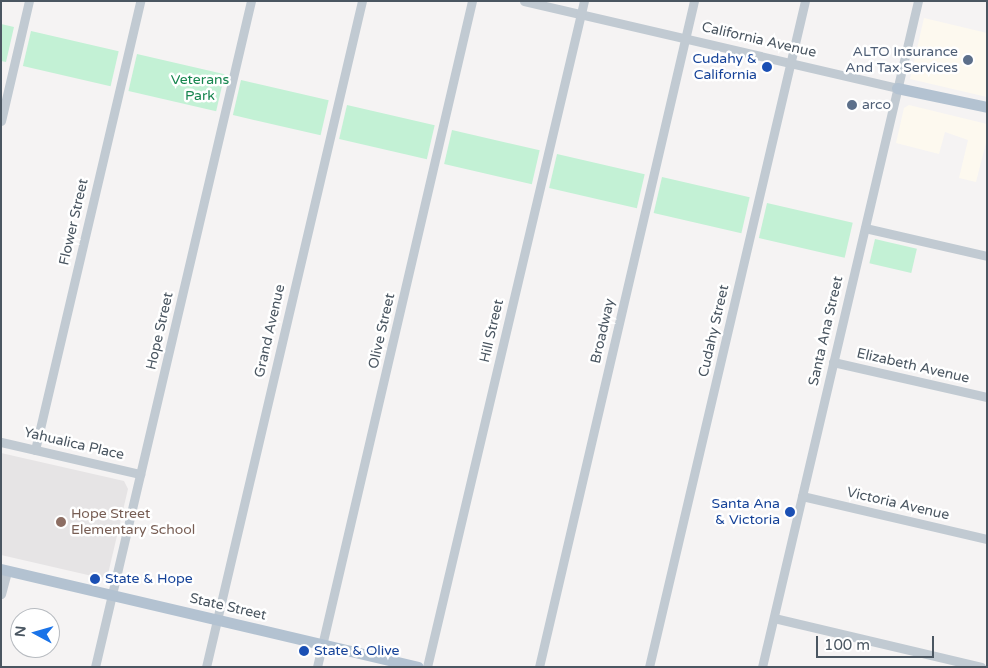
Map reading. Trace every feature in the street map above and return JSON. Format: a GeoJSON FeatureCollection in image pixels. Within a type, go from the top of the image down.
{"type":"FeatureCollection","features":[{"type":"Feature","properties":{"kind":"main road","name":"California Avenue"},"geometry":{"type":"LineString","coordinates":[[897,88],[987,107]]}},
{"type":"Feature","properties":{"kind":"main road","name":"State Street"},"geometry":{"type":"LineString","coordinates":[[4,570],[418,667]]}},
{"type":"Feature","properties":{"kind":"street"},"geometry":{"type":"LineString","coordinates":[[1,121],[29,1]]}},
{"type":"Feature","properties":{"kind":"street","name":"Flower Street"},"geometry":{"type":"LineString","coordinates":[[35,450],[140,1]]}},
{"type":"Feature","properties":{"kind":"street","name":"Hope Street"},"geometry":{"type":"LineString","coordinates":[[95,667],[251,1]]}},
{"type":"Feature","properties":{"kind":"street","name":"Grand Avenue"},"geometry":{"type":"LineString","coordinates":[[206,667],[362,1]]}},
{"type":"Feature","properties":{"kind":"street","name":"Olive Street"},"geometry":{"type":"LineString","coordinates":[[317,667],[472,1]]}},
{"type":"Feature","properties":{"kind":"street","name":"California Avenue"},"geometry":{"type":"LineString","coordinates":[[524,1],[897,88]]}},
{"type":"Feature","properties":{"kind":"street","name":"Hill Street"},"geometry":{"type":"LineString","coordinates":[[427,667],[584,1]]}},
{"type":"Feature","properties":{"kind":"street","name":"Broadway"},"geometry":{"type":"LineString","coordinates":[[539,667],[694,1]]}},
{"type":"Feature","properties":{"kind":"street","name":"Cudahy Street"},"geometry":{"type":"LineString","coordinates":[[649,667],[805,1]]}},
{"type":"Feature","properties":{"kind":"street","name":"Santa Ana Street"},"geometry":{"type":"LineString","coordinates":[[762,667],[918,1]]}},
{"type":"Feature","properties":{"kind":"street"},"geometry":{"type":"LineString","coordinates":[[865,228],[987,256]]}},
{"type":"Feature","properties":{"kind":"street","name":"Elizabeth Avenue"},"geometry":{"type":"LineString","coordinates":[[833,362],[987,397]]}},
{"type":"Feature","properties":{"kind":"street","name":"Yahualica Place"},"geometry":{"type":"LineString","coordinates":[[1,442],[140,474]]}},
{"type":"Feature","properties":{"kind":"street","name":"Victoria Avenue"},"geometry":{"type":"LineString","coordinates":[[802,496],[987,539]]}},
{"type":"Feature","properties":{"kind":"street"},"geometry":{"type":"LineString","coordinates":[[1,594],[4,570]]}},
{"type":"Feature","properties":{"kind":"street"},"geometry":{"type":"LineString","coordinates":[[774,618],[981,667]]}},
{"type":"Feature","properties":{"kind":"shaded area"},"geometry":{"type":"Polygon","coordinates":[[[924,18],[987,33],[987,97],[910,79],[924,18]]]}},
{"type":"Feature","properties":{"kind":"shaded area"},"geometry":{"type":"Polygon","coordinates":[[[909,105],[987,124],[987,139],[976,182],[959,178],[968,140],[945,132],[939,154],[896,143],[904,108],[909,105]]]}},
{"type":"Feature","properties":{"kind":"shaded area","name":"Hope Street Elementary School"},"geometry":{"type":"Polygon","coordinates":[[[1,453],[124,481],[128,489],[108,574],[101,578],[1,555],[1,453]]]}},
{"type":"Feature","properties":{"kind":"green space"},"geometry":{"type":"Polygon","coordinates":[[[1,24],[14,27],[6,62],[1,61],[1,24]]]}},
{"type":"Feature","properties":{"kind":"green space"},"geometry":{"type":"Polygon","coordinates":[[[31,31],[119,51],[111,86],[23,66],[31,31]]]}},
{"type":"Feature","properties":{"kind":"green space","name":"Veterans Park"},"geometry":{"type":"Polygon","coordinates":[[[137,54],[225,74],[216,111],[128,91],[137,54]]]}},
{"type":"Feature","properties":{"kind":"green space","name":"Veterans Park"},"geometry":{"type":"Polygon","coordinates":[[[241,80],[329,100],[321,135],[233,115],[241,80]]]}},
{"type":"Feature","properties":{"kind":"green space"},"geometry":{"type":"Polygon","coordinates":[[[347,105],[435,125],[427,159],[339,139],[347,105]]]}},
{"type":"Feature","properties":{"kind":"green space"},"geometry":{"type":"Polygon","coordinates":[[[452,130],[540,150],[532,184],[444,164],[452,130]]]}},
{"type":"Feature","properties":{"kind":"green space"},"geometry":{"type":"Polygon","coordinates":[[[557,154],[645,174],[637,208],[549,188],[557,154]]]}},
{"type":"Feature","properties":{"kind":"green space"},"geometry":{"type":"Polygon","coordinates":[[[662,177],[750,197],[741,233],[654,213],[662,177]]]}},
{"type":"Feature","properties":{"kind":"green space"},"geometry":{"type":"Polygon","coordinates":[[[767,203],[853,223],[845,258],[759,238],[767,203]]]}},
{"type":"Feature","properties":{"kind":"green space"},"geometry":{"type":"Polygon","coordinates":[[[875,239],[917,249],[911,273],[869,263],[875,239]]]}},
{"type":"Feature","properties":{"kind":"place","name":"ALTO Insurance And Tax Services"},"geometry":{"type":"Point","coordinates":[968,60]}},
{"type":"Feature","properties":{"kind":"place","name":"Cudahy & California"},"geometry":{"type":"Point","coordinates":[767,67]}},
{"type":"Feature","properties":{"kind":"place","name":"arco"},"geometry":{"type":"Point","coordinates":[852,105]}},
{"type":"Feature","properties":{"kind":"place","name":"Santa Ana & Victoria"},"geometry":{"type":"Point","coordinates":[790,512]}},
{"type":"Feature","properties":{"kind":"place","name":"Hope Street Elementary School"},"geometry":{"type":"Point","coordinates":[61,522]}},
{"type":"Feature","properties":{"kind":"place","name":"State & Hope"},"geometry":{"type":"Point","coordinates":[95,579]}},
{"type":"Feature","properties":{"kind":"place","name":"State & Olive"},"geometry":{"type":"Point","coordinates":[304,651]}}]}
